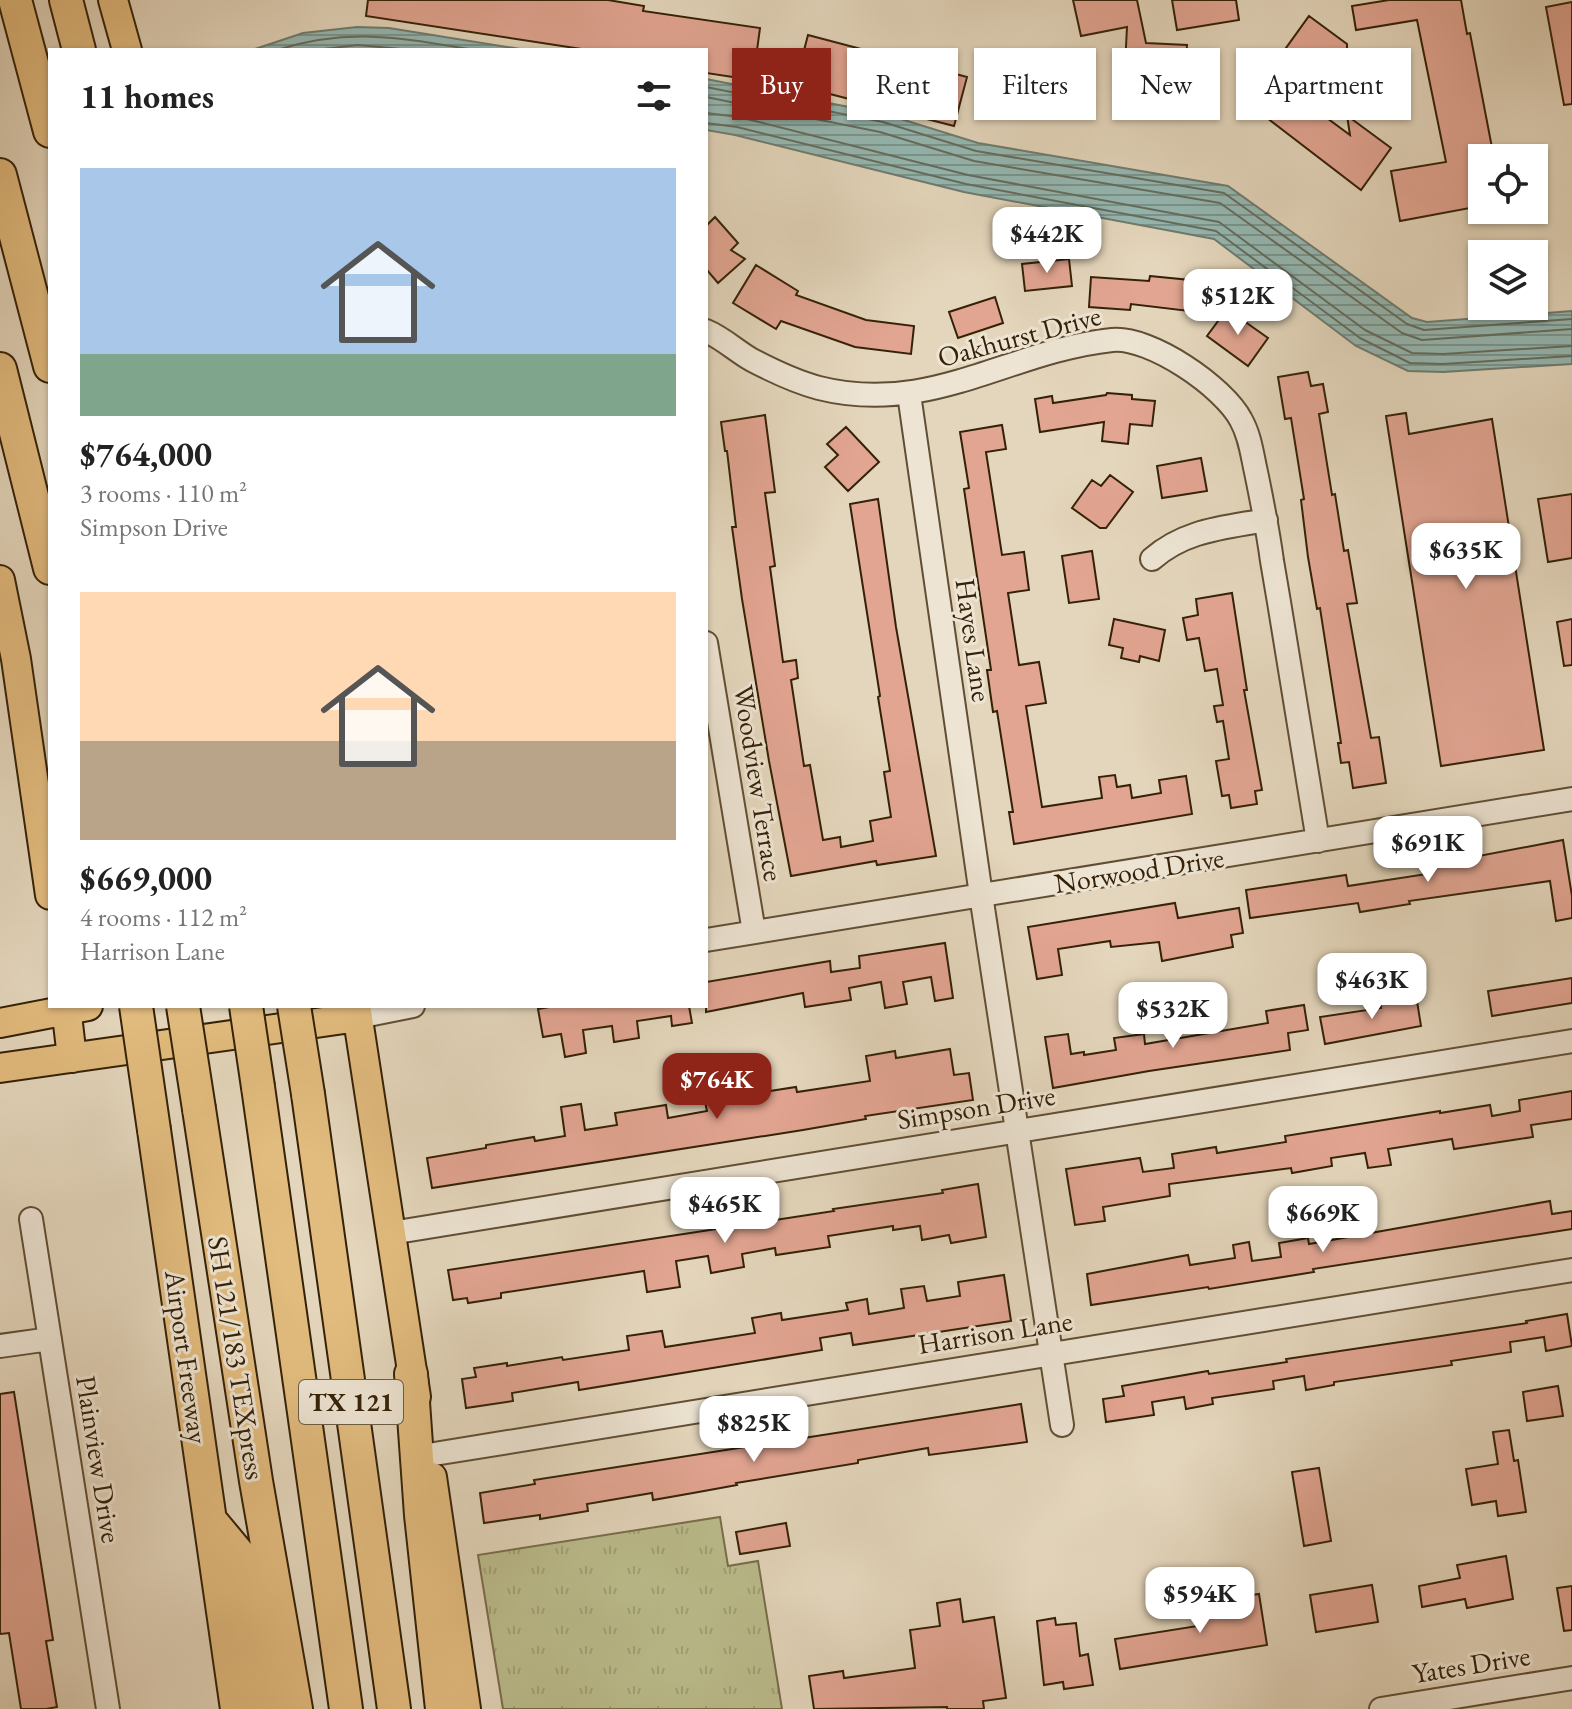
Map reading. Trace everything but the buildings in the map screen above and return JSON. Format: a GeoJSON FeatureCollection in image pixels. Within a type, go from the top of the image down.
{"type":"FeatureCollection","features":[{"type":"Feature","properties":{"kind":"highway"},"geometry":{"type":"LineString","coordinates":[[15,0],[48,124]]}},
{"type":"Feature","properties":{"kind":"highway"},"geometry":{"type":"LineString","coordinates":[[66,0],[78,48]]}},
{"type":"Feature","properties":{"kind":"highway"},"geometry":{"type":"LineString","coordinates":[[0,175],[48,358]]}},
{"type":"Feature","properties":{"kind":"highway"},"geometry":{"type":"LineString","coordinates":[[0,369],[48,560]]}},
{"type":"Feature","properties":{"kind":"highway","name":"Airport Freeway"},"geometry":{"type":"LineString","coordinates":[[136,1008],[237,1709]]}},
{"type":"Feature","properties":{"kind":"highway","name":"SH 121/183 TEXpress"},"geometry":{"type":"LineString","coordinates":[[183,1008],[256,1481],[296,1709]]}},
{"type":"Feature","properties":{"kind":"highway","name":"SH 121/183 TEXpress"},"geometry":{"type":"LineString","coordinates":[[246,1008],[346,1709]]}},
{"type":"Feature","properties":{"kind":"highway","name":"TX 121"},"geometry":{"type":"LineString","coordinates":[[294,1008],[394,1709]]}},
{"type":"Feature","properties":{"kind":"highway"},"geometry":{"type":"LineString","coordinates":[[411,1374],[421,1515],[442,1709]]}},
{"type":"Feature","properties":{"kind":"highway"},"geometry":{"type":"LineString","coordinates":[[210,1520],[245,1562],[264,1709]]}},
{"type":"Feature","properties":{"kind":"main road"},"geometry":{"type":"LineString","coordinates":[[113,0],[126,48]]}},
{"type":"Feature","properties":{"kind":"main road"},"geometry":{"type":"LineString","coordinates":[[0,580],[8,661],[48,884]]}},
{"type":"Feature","properties":{"kind":"main road"},"geometry":{"type":"LineString","coordinates":[[0,1023],[69,1008]]}},
{"type":"Feature","properties":{"kind":"main road"},"geometry":{"type":"LineString","coordinates":[[72,1058],[74,1008]]}},
{"type":"Feature","properties":{"kind":"main road"},"geometry":{"type":"LineString","coordinates":[[0,1068],[357,1012],[411,1374],[428,1455],[466,1709]]}},
{"type":"Feature","properties":{"kind":"street","name":"Oakhurst Drive"},"geometry":{"type":"LineString","coordinates":[[708,337],[788,377],[817,388],[853,395],[909,394],[943,387],[1074,347],[1115,340],[1140,342],[1198,376],[1240,416],[1248,435],[1266,520],[1318,841]]}},
{"type":"Feature","properties":{"kind":"street","name":"Hayes Lane"},"geometry":{"type":"LineString","coordinates":[[909,394],[1051,1353]]}},
{"type":"Feature","properties":{"kind":"street"},"geometry":{"type":"LineString","coordinates":[[1152,559],[1169,544],[1185,536],[1266,520]]}},
{"type":"Feature","properties":{"kind":"street","name":"Woodview Terrace"},"geometry":{"type":"LineString","coordinates":[[708,655],[754,932]]}},
{"type":"Feature","properties":{"kind":"street","name":"Norwood Drive"},"geometry":{"type":"LineString","coordinates":[[708,940],[1572,799]]}},
{"type":"Feature","properties":{"kind":"street"},"geometry":{"type":"LineString","coordinates":[[357,1012],[394,1008]]}},
{"type":"Feature","properties":{"kind":"street","name":"Simpson Drive"},"geometry":{"type":"LineString","coordinates":[[391,1233],[1572,1041]]}},
{"type":"Feature","properties":{"kind":"street","name":"Plainview Drive"},"geometry":{"type":"LineString","coordinates":[[31,1219],[108,1709]]}},
{"type":"Feature","properties":{"kind":"street","name":"Harrison Lane"},"geometry":{"type":"LineString","coordinates":[[428,1455],[1572,1270]]}},
{"type":"Feature","properties":{"kind":"street"},"geometry":{"type":"LineString","coordinates":[[0,1346],[50,1339]]}},
{"type":"Feature","properties":{"kind":"street"},"geometry":{"type":"LineString","coordinates":[[1051,1353],[1062,1425]]}},
{"type":"Feature","properties":{"kind":"street","name":"Yates Drive"},"geometry":{"type":"LineString","coordinates":[[1381,1709],[1572,1678]]}},
{"type":"Feature","properties":{"kind":"green space"},"geometry":{"type":"Polygon","coordinates":[[[720,1517],[728,1566],[758,1561],[782,1709],[503,1709],[478,1555],[720,1517]]]}},
{"type":"Feature","properties":{"kind":"water"},"geometry":{"type":"Polygon","coordinates":[[[357,27],[389,28],[514,48],[258,48],[303,33],[357,27]]]}},
{"type":"Feature","properties":{"kind":"water"},"geometry":{"type":"Polygon","coordinates":[[[708,79],[732,84],[732,120],[831,120],[831,103],[847,107],[847,120],[904,120],[978,143],[1228,186],[1412,318],[1427,322],[1468,319],[1548,320],[1548,313],[1572,311],[1572,364],[1443,372],[1408,371],[1356,346],[1214,239],[964,192],[708,130],[708,79]]]}}]}
